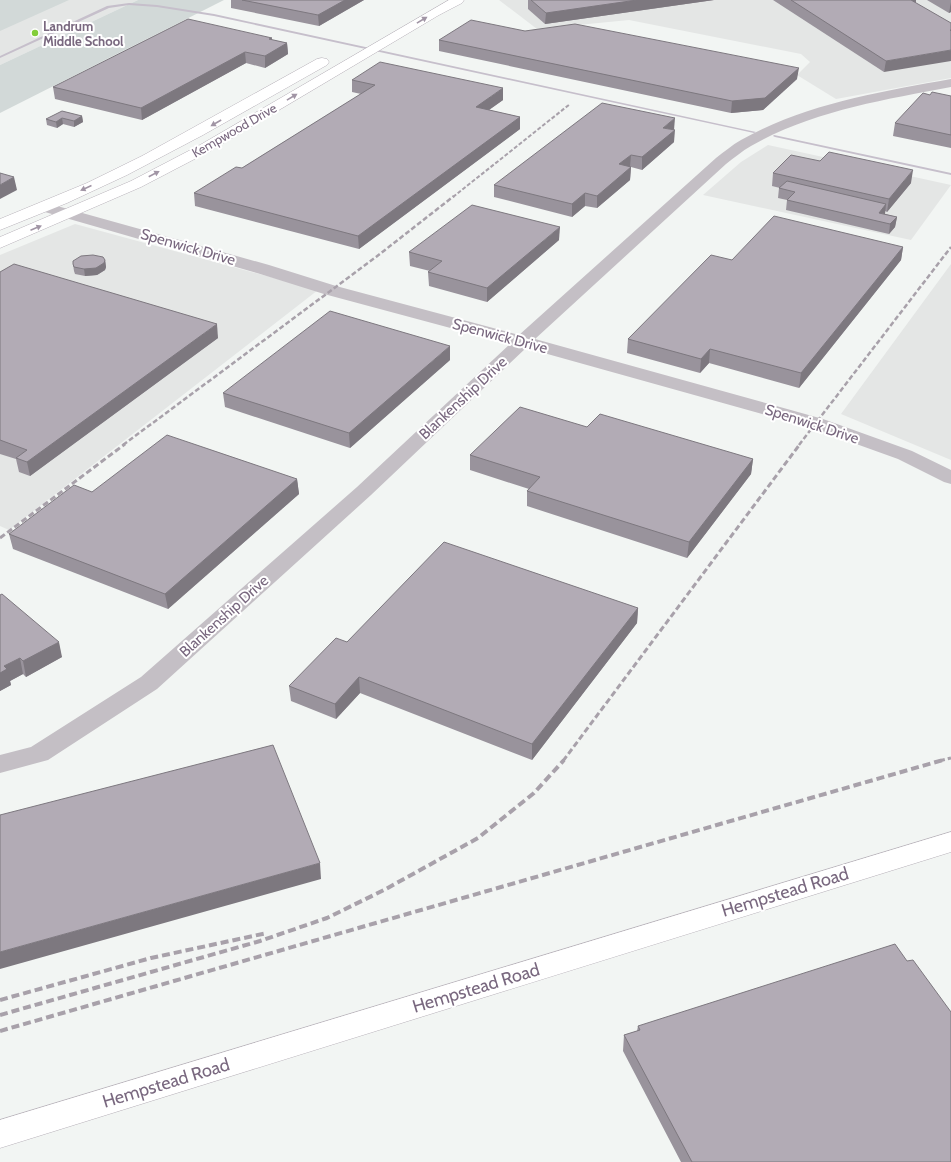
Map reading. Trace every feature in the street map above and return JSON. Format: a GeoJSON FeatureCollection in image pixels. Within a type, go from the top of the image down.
{"type":"FeatureCollection","features":[{"type":"Feature","properties":{"kind":"main road","name":"Kempwood Drive"},"geometry":{"type":"LineString","coordinates":[[0,243],[136,184],[209,146],[402,31],[458,0]]}},
{"type":"Feature","properties":{"kind":"main road"},"geometry":{"type":"LineString","coordinates":[[381,27],[402,31]]}},
{"type":"Feature","properties":{"kind":"main road","name":"Kempwood Drive"},"geometry":{"type":"LineString","coordinates":[[0,225],[122,172],[233,113],[334,54]]}},
{"type":"Feature","properties":{"kind":"main road"},"geometry":{"type":"LineString","coordinates":[[233,113],[256,118]]}},
{"type":"Feature","properties":{"kind":"main road","name":"Hempstead Road"},"geometry":{"type":"LineString","coordinates":[[0,1134],[951,842]]}},
{"type":"Feature","properties":{"kind":"street","name":"Blankenship Drive"},"geometry":{"type":"LineString","coordinates":[[0,764],[39,754],[149,683],[364,491],[522,342],[721,161],[744,144],[796,120],[833,108],[866,99],[951,83]]}},
{"type":"Feature","properties":{"kind":"street","name":"Spenwick Drive"},"geometry":{"type":"LineString","coordinates":[[44,207],[256,266],[330,290],[816,423],[905,455],[951,478]]}},
{"type":"Feature","properties":{"kind":"shaded area","name":"Landrum Middle School"},"geometry":{"type":"Polygon","coordinates":[[[0,0],[138,0],[0,65],[0,0]]]}},
{"type":"Feature","properties":{"kind":"shaded area"},"geometry":{"type":"Polygon","coordinates":[[[0,0],[69,0],[0,31],[0,0]]]}},
{"type":"Feature","properties":{"kind":"shaded area"},"geometry":{"type":"Polygon","coordinates":[[[138,0],[224,0],[0,113],[0,65],[138,0]]]}},
{"type":"Feature","properties":{"kind":"shaded area"},"geometry":{"type":"Polygon","coordinates":[[[499,0],[951,0],[951,78],[836,99],[797,75],[810,62],[801,54],[629,20],[537,29],[499,0]]]}},
{"type":"Feature","properties":{"kind":"shaded area"},"geometry":{"type":"Polygon","coordinates":[[[768,145],[951,185],[911,240],[703,195],[741,162],[768,145]]]}},
{"type":"Feature","properties":{"kind":"shaded area"},"geometry":{"type":"Polygon","coordinates":[[[75,224],[318,290],[9,530],[0,526],[0,255],[75,224]]]}},
{"type":"Feature","properties":{"kind":"shaded area"},"geometry":{"type":"Polygon","coordinates":[[[951,264],[951,460],[841,414],[951,264]]]}},
{"type":"Feature","properties":{"kind":"building"},"geometry":{"type":"Polygon","coordinates":[[[242,0],[345,0],[318,15],[242,0]]]}},
{"type":"Feature","properties":{"kind":"building"},"geometry":{"type":"Polygon","coordinates":[[[531,0],[637,0],[546,13],[531,0]]]}},
{"type":"Feature","properties":{"kind":"building"},"geometry":{"type":"Polygon","coordinates":[[[791,0],[911,0],[951,23],[951,50],[886,61],[791,0]]]}},
{"type":"Feature","properties":{"kind":"building"},"geometry":{"type":"Polygon","coordinates":[[[188,19],[272,38],[269,39],[287,43],[265,56],[245,52],[141,108],[53,87],[188,19]]]}},
{"type":"Feature","properties":{"kind":"building"},"geometry":{"type":"Polygon","coordinates":[[[471,20],[525,31],[575,24],[799,68],[765,98],[732,101],[439,40],[471,20]]]}},
{"type":"Feature","properties":{"kind":"building"},"geometry":{"type":"Polygon","coordinates":[[[380,62],[503,88],[476,107],[520,117],[358,236],[194,193],[236,167],[242,168],[375,85],[352,80],[380,62]]]}},
{"type":"Feature","properties":{"kind":"building"},"geometry":{"type":"Polygon","coordinates":[[[932,92],[951,96],[951,135],[895,123],[923,93],[930,95],[932,92]]]}},
{"type":"Feature","properties":{"kind":"building"},"geometry":{"type":"Polygon","coordinates":[[[602,103],[675,118],[663,128],[675,130],[642,157],[631,155],[619,164],[631,167],[597,196],[585,193],[572,204],[494,185],[602,103]]]}},
{"type":"Feature","properties":{"kind":"building"},"geometry":{"type":"Polygon","coordinates":[[[62,111],[82,116],[74,121],[62,118],[56,122],[46,119],[62,111]]]}},
{"type":"Feature","properties":{"kind":"building"},"geometry":{"type":"Polygon","coordinates":[[[829,152],[913,170],[889,199],[773,173],[791,155],[820,161],[829,152]]]}},
{"type":"Feature","properties":{"kind":"building"},"geometry":{"type":"Polygon","coordinates":[[[0,173],[14,177],[0,185],[0,173]]]}},
{"type":"Feature","properties":{"kind":"building"},"geometry":{"type":"Polygon","coordinates":[[[787,181],[886,204],[879,213],[897,217],[890,224],[787,200],[795,192],[779,188],[787,181]]]}},
{"type":"Feature","properties":{"kind":"building"},"geometry":{"type":"Polygon","coordinates":[[[472,205],[560,227],[487,288],[428,272],[442,261],[409,252],[472,205]]]}},
{"type":"Feature","properties":{"kind":"building"},"geometry":{"type":"Polygon","coordinates":[[[774,216],[903,247],[801,373],[710,349],[701,359],[628,339],[711,255],[732,260],[774,216]]]}},
{"type":"Feature","properties":{"kind":"building"},"geometry":{"type":"Polygon","coordinates":[[[93,255],[103,257],[105,260],[104,263],[96,268],[84,269],[74,267],[73,261],[81,256],[93,255]]]}},
{"type":"Feature","properties":{"kind":"building"},"geometry":{"type":"Polygon","coordinates":[[[14,264],[217,324],[27,462],[16,458],[27,450],[0,440],[0,272],[14,264]]]}},
{"type":"Feature","properties":{"kind":"building"},"geometry":{"type":"Polygon","coordinates":[[[330,311],[450,346],[349,433],[223,393],[330,311]]]}},
{"type":"Feature","properties":{"kind":"building"},"geometry":{"type":"Polygon","coordinates":[[[520,407],[587,427],[600,414],[753,459],[689,542],[527,491],[540,477],[470,455],[520,407]]]}},
{"type":"Feature","properties":{"kind":"building"},"geometry":{"type":"Polygon","coordinates":[[[167,435],[297,479],[165,594],[9,534],[74,485],[92,492],[167,435]]]}},
{"type":"Feature","properties":{"kind":"building"},"geometry":{"type":"Polygon","coordinates":[[[444,542],[638,608],[532,744],[359,677],[335,704],[289,686],[336,638],[347,642],[444,542]]]}},
{"type":"Feature","properties":{"kind":"building"},"geometry":{"type":"Polygon","coordinates":[[[2,594],[59,642],[23,661],[20,658],[4,666],[7,669],[0,673],[0,595],[2,594]]]}},
{"type":"Feature","properties":{"kind":"building"},"geometry":{"type":"Polygon","coordinates":[[[273,745],[320,863],[0,952],[0,815],[273,745]]]}},
{"type":"Feature","properties":{"kind":"building"},"geometry":{"type":"Polygon","coordinates":[[[895,944],[907,961],[913,960],[951,1012],[951,1162],[692,1162],[624,1035],[640,1030],[638,1026],[895,944]]]}},
{"type":"Feature","properties":{"kind":"waterway"},"geometry":{"type":"LineString","coordinates":[[0,57],[108,7],[129,4],[157,6],[214,15],[754,132]]}},
{"type":"Feature","properties":{"kind":"waterway"},"geometry":{"type":"LineString","coordinates":[[775,136],[951,174]]}},
{"type":"Feature","properties":{"kind":"railway"},"geometry":{"type":"LineString","coordinates":[[453,197],[570,104]]}},
{"type":"Feature","properties":{"kind":"railway"},"geometry":{"type":"LineString","coordinates":[[123,445],[376,257],[454,196]]}},
{"type":"Feature","properties":{"kind":"railway"},"geometry":{"type":"LineString","coordinates":[[799,445],[951,247]]}},
{"type":"Feature","properties":{"kind":"railway"},"geometry":{"type":"LineString","coordinates":[[0,538],[125,444]]}},
{"type":"Feature","properties":{"kind":"railway"},"geometry":{"type":"LineString","coordinates":[[563,761],[800,444]]}},
{"type":"Feature","properties":{"kind":"railway"},"geometry":{"type":"LineString","coordinates":[[943,760],[951,758]]}},
{"type":"Feature","properties":{"kind":"railway"},"geometry":{"type":"LineString","coordinates":[[0,1015],[260,941],[327,918],[384,890],[478,838],[534,793],[564,760]]}},
{"type":"Feature","properties":{"kind":"railway"},"geometry":{"type":"LineString","coordinates":[[0,1031],[943,760]]}},
{"type":"Feature","properties":{"kind":"railway"},"geometry":{"type":"LineString","coordinates":[[939,761],[943,760]]}},
{"type":"Feature","properties":{"kind":"railway"},"geometry":{"type":"LineString","coordinates":[[0,1000],[151,958],[267,933]]}},
{"type":"Feature","properties":{"kind":"place","name":"Landrum Middle School"},"geometry":{"type":"Point","coordinates":[35,33]}}]}
